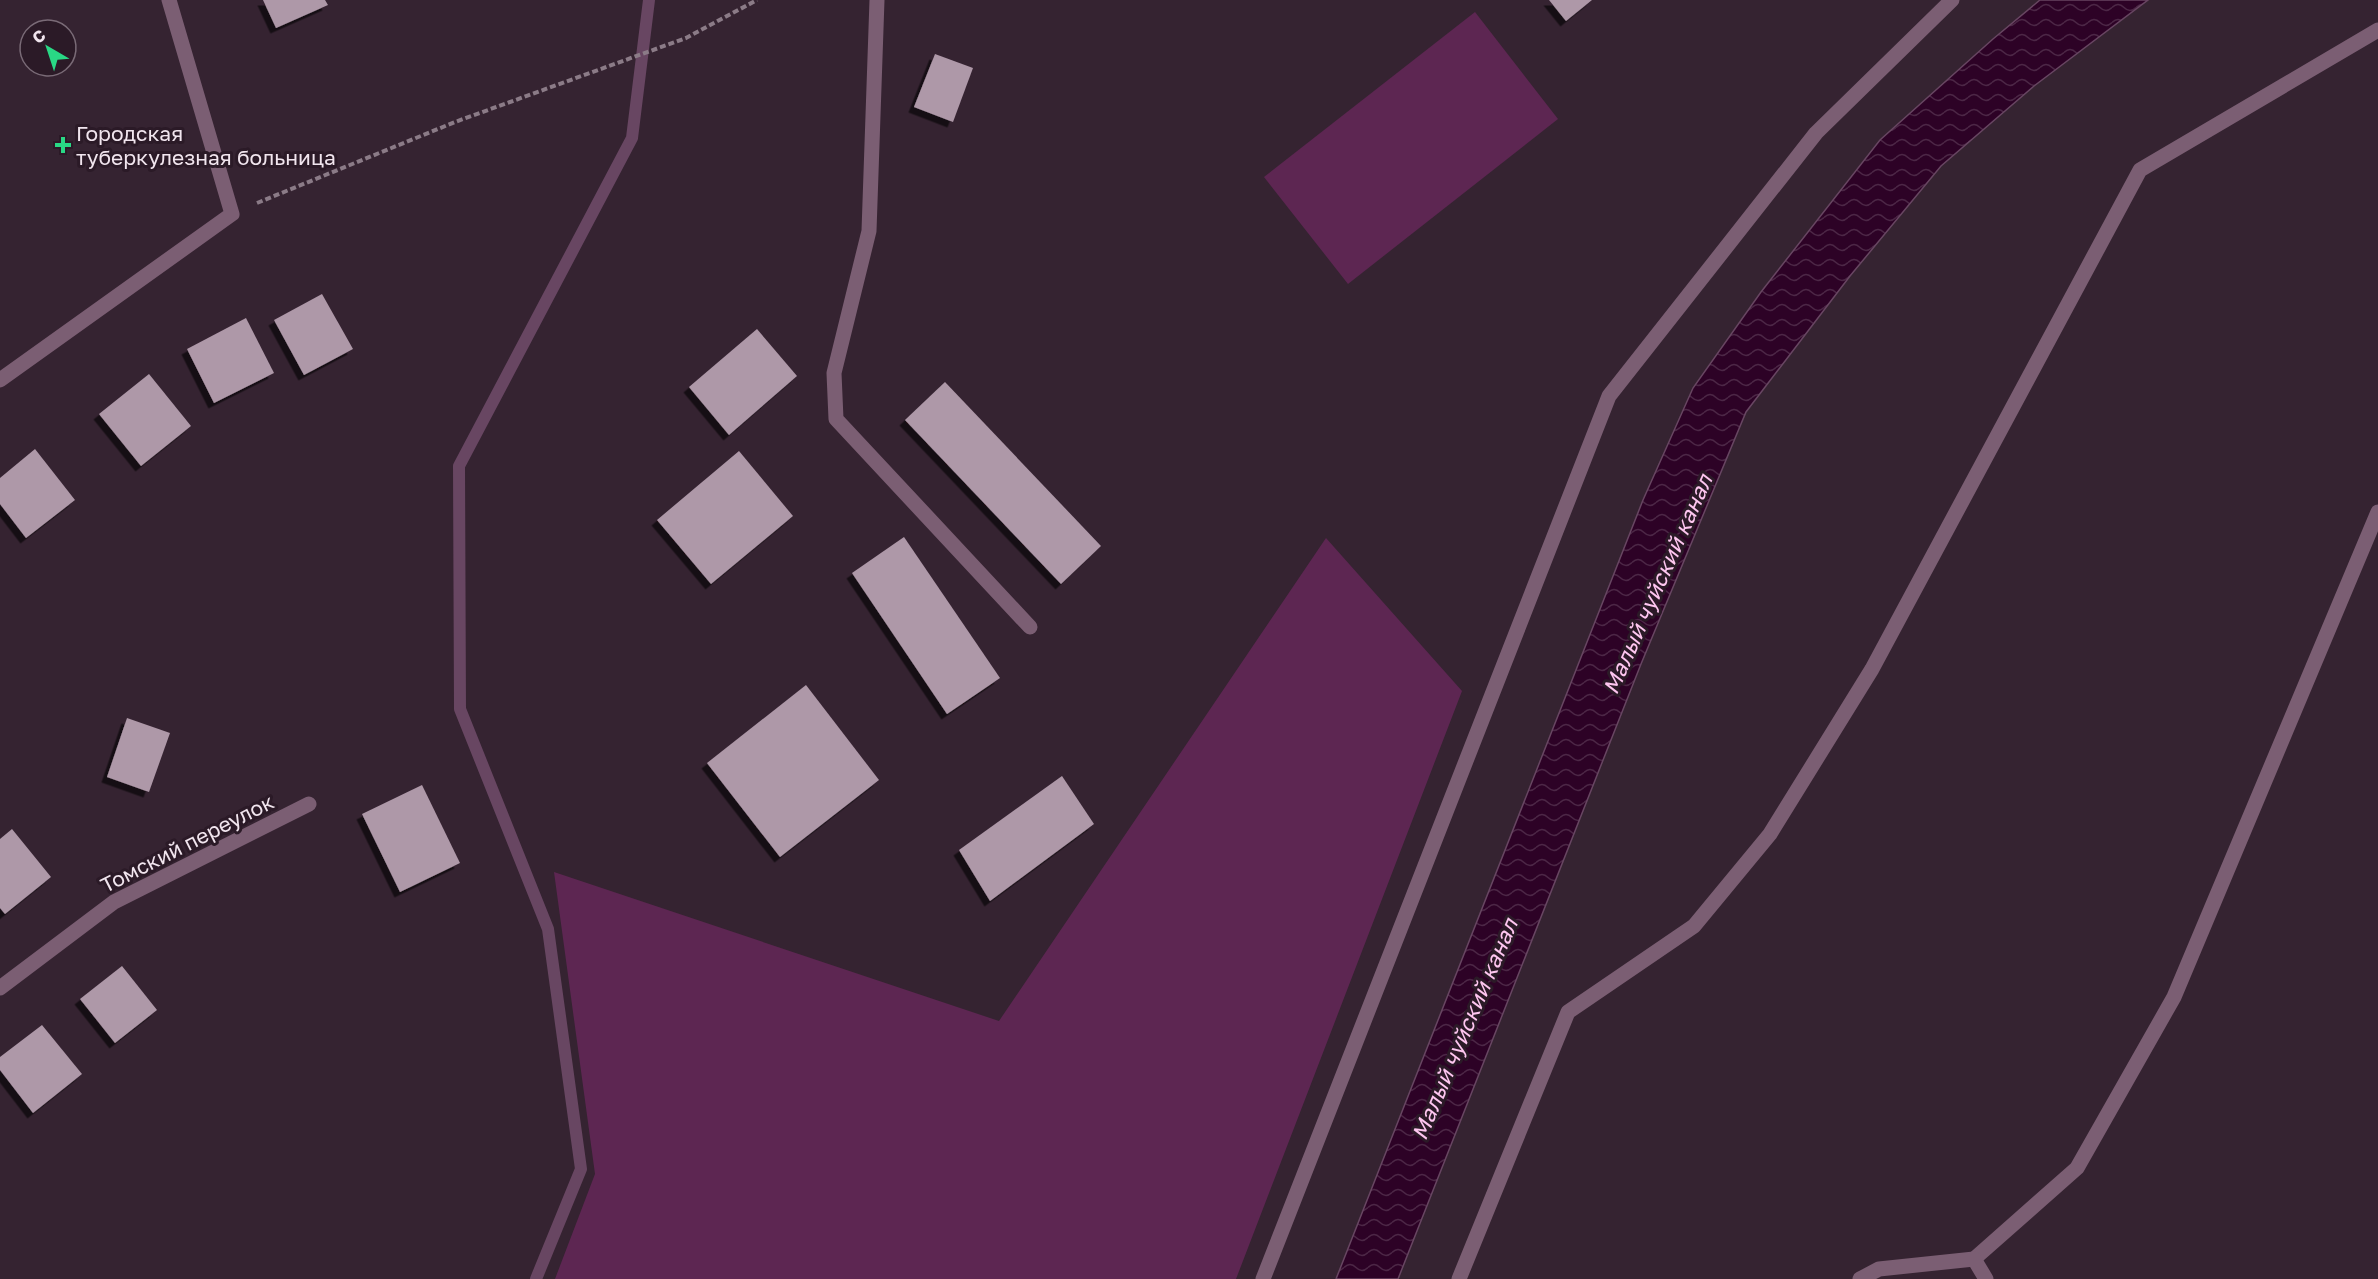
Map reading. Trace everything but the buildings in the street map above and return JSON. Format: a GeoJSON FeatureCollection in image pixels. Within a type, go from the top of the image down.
{"type":"FeatureCollection","features":[{"type":"Feature","properties":{"kind":"street"},"geometry":{"type":"LineString","coordinates":[[0,380],[232,214],[169,0]]}},
{"type":"Feature","properties":{"kind":"street"},"geometry":{"type":"LineString","coordinates":[[877,0],[869,231],[834,373],[836,419],[1030,627]]}},
{"type":"Feature","properties":{"kind":"street"},"geometry":{"type":"LineString","coordinates":[[1263,1279],[1609,396],[1816,133],[1952,0]]}},
{"type":"Feature","properties":{"kind":"street"},"geometry":{"type":"LineString","coordinates":[[1459,1279],[1568,1012],[1695,926],[1770,834],[1872,669],[2140,170],[2378,30]]}},
{"type":"Feature","properties":{"kind":"street"},"geometry":{"type":"LineString","coordinates":[[1860,1279],[1879,1269],[1974,1259],[2077,1168],[2174,997],[2378,512]]}},
{"type":"Feature","properties":{"kind":"street","name":"Томский переулок"},"geometry":{"type":"LineString","coordinates":[[0,988],[114,902],[309,804]]}},
{"type":"Feature","properties":{"kind":"street"},"geometry":{"type":"LineString","coordinates":[[1974,1259],[1986,1279]]}},
{"type":"Feature","properties":{"kind":"path"},"geometry":{"type":"LineString","coordinates":[[232,214],[455,122],[686,38],[757,0]]}},
{"type":"Feature","properties":{"kind":"shaded area"},"geometry":{"type":"Polygon","coordinates":[[[1475,12],[1558,119],[1348,284],[1264,177],[1475,12]]]}},
{"type":"Feature","properties":{"kind":"shaded area"},"geometry":{"type":"Polygon","coordinates":[[[1326,538],[1462,691],[1236,1279],[555,1279],[595,1174],[554,872],[999,1021],[1326,538]]]}},
{"type":"Feature","properties":{"kind":"water","name":"Малый чуйский канал"},"geometry":{"type":"Polygon","coordinates":[[[2040,0],[2148,0],[2034,86],[1941,166],[1850,276],[1746,412],[1641,664],[1398,1279],[1336,1279],[1643,500],[1693,388],[1761,292],[1880,140],[2040,0]]]}},
{"type":"Feature","properties":{"kind":"waterway"},"geometry":{"type":"LineString","coordinates":[[536,1279],[581,1169],[548,929],[460,709],[459,466],[632,138],[649,0]]}},
{"type":"Feature","properties":{"kind":"place","name":"Городская туберкулезная больница"},"geometry":{"type":"Point","coordinates":[63,145]}}]}
